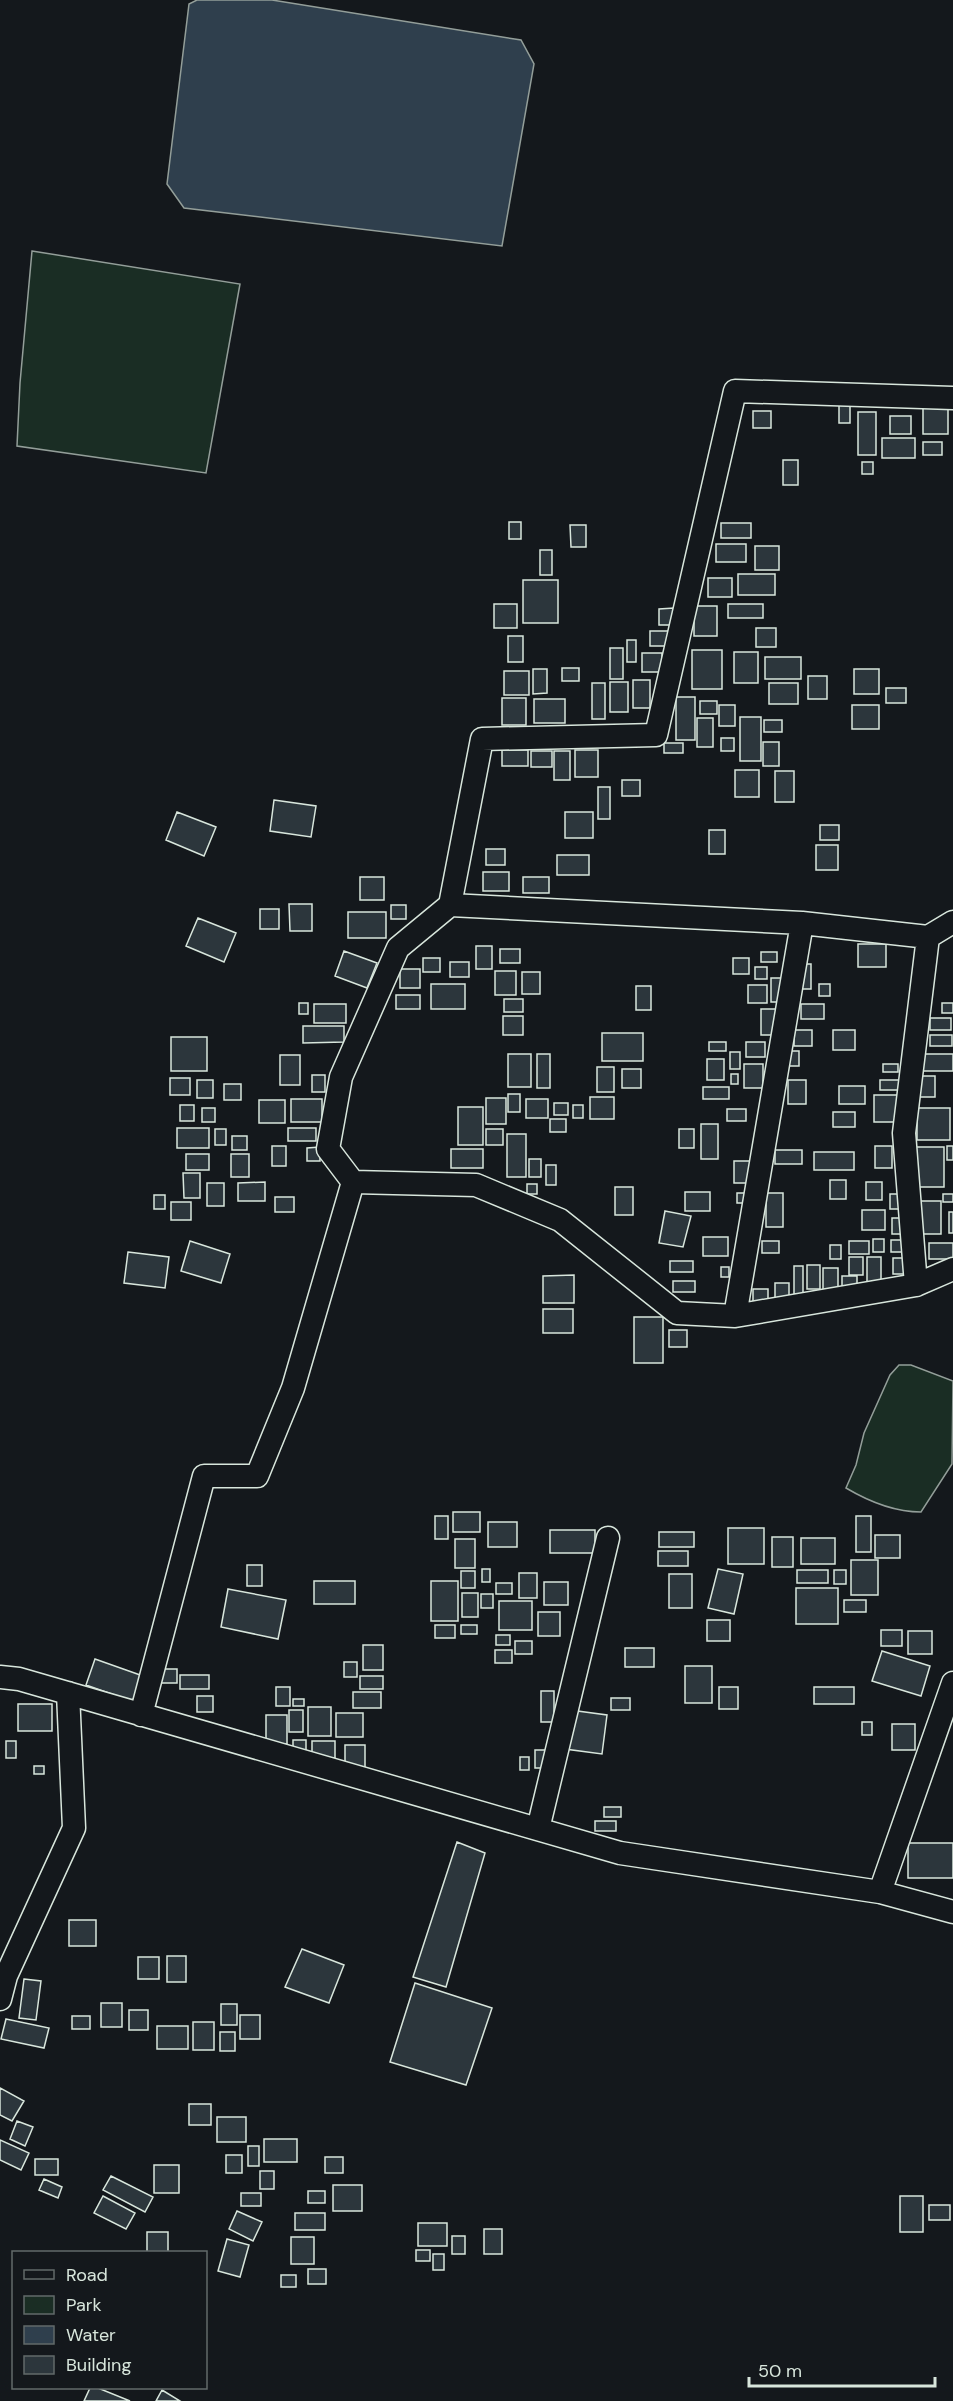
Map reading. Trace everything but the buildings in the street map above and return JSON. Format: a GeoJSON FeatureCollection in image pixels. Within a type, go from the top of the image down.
{"type":"FeatureCollection","features":[{"type":"Feature","properties":{"kind":"street"},"geometry":{"type":"LineString","coordinates":[[353,1182],[328,1149],[341,1077],[398,948],[450,905],[482,739],[656,735],[735,391],[953,398]]}},
{"type":"Feature","properties":{"kind":"street"},"geometry":{"type":"LineString","coordinates":[[450,905],[802,923],[928,937],[953,922]]}},
{"type":"Feature","properties":{"kind":"street"},"geometry":{"type":"LineString","coordinates":[[735,1316],[802,923]]}},
{"type":"Feature","properties":{"kind":"street"},"geometry":{"type":"LineString","coordinates":[[916,1285],[904,1133],[928,937]]}},
{"type":"Feature","properties":{"kind":"street"},"geometry":{"type":"LineString","coordinates":[[353,1182],[476,1185],[560,1220],[677,1313],[735,1316],[916,1285],[953,1269]]}},
{"type":"Feature","properties":{"kind":"street"},"geometry":{"type":"LineString","coordinates":[[141,1714],[204,1476],[257,1476],[293,1388],[353,1182]]}},
{"type":"Feature","properties":{"kind":"street"},"geometry":{"type":"LineString","coordinates":[[538,1829],[608,1538]]}},
{"type":"Feature","properties":{"kind":"street"},"geometry":{"type":"LineString","coordinates":[[0,1677],[19,1679],[620,1853],[880,1892],[953,1912]]}},
{"type":"Feature","properties":{"kind":"street"},"geometry":{"type":"LineString","coordinates":[[880,1892],[953,1683]]}},
{"type":"Feature","properties":{"kind":"street"},"geometry":{"type":"LineString","coordinates":[[0,1999],[6,1976],[74,1828],[68,1693]]}},
{"type":"Feature","properties":{"kind":"green space"},"geometry":{"type":"Polygon","coordinates":[[[32,251],[240,284],[206,473],[17,446],[20,383],[32,251]]]}},
{"type":"Feature","properties":{"kind":"green space"},"geometry":{"type":"Polygon","coordinates":[[[899,1365],[911,1365],[953,1381],[952,1464],[921,1512],[882,1505],[846,1488],[856,1465],[864,1433],[890,1375],[899,1365]]]}},
{"type":"Feature","properties":{"kind":"water"},"geometry":{"type":"Polygon","coordinates":[[[197,0],[272,0],[521,40],[534,64],[502,246],[184,208],[167,184],[189,4],[197,0]]]}}]}
